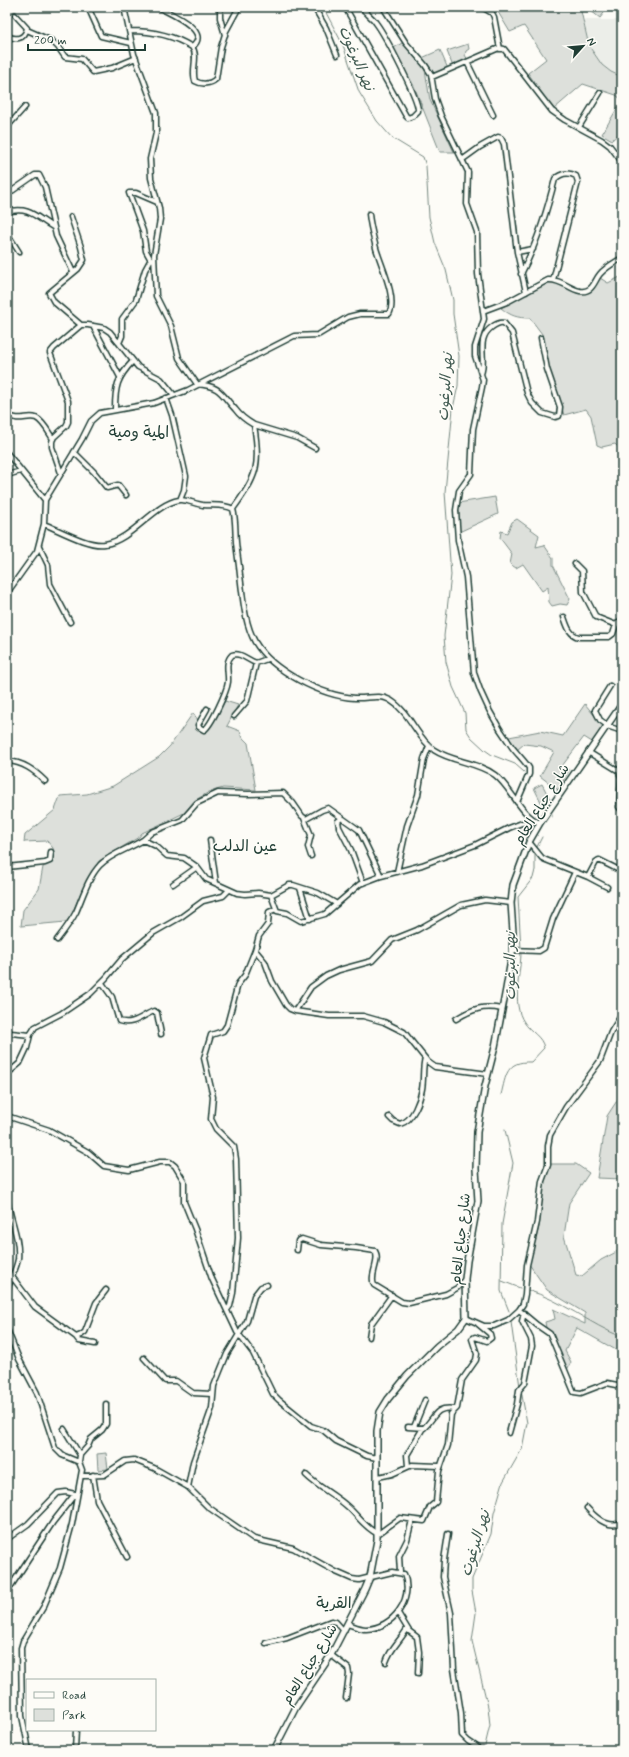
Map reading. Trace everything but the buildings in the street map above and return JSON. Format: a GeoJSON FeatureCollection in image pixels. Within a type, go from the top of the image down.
{"type":"FeatureCollection","features":[{"type":"Feature","properties":{"kind":"main road","name":"شارع جباع العام"},"geometry":{"type":"LineString","coordinates":[[274,1750],[296,1707],[331,1655],[348,1624],[370,1577],[378,1534],[377,1458],[378,1421],[380,1412],[388,1399],[430,1353],[462,1326],[466,1318],[465,1279],[478,1201],[476,1169],[477,1132],[502,1009],[512,950],[513,932],[511,903],[513,885],[531,844],[538,822],[622,704]]}},
{"type":"Feature","properties":{"kind":"street"},"geometry":{"type":"LineString","coordinates":[[88,7],[101,36],[131,43]]}},
{"type":"Feature","properties":{"kind":"street"},"geometry":{"type":"LineString","coordinates":[[124,7],[130,31],[131,43],[156,113],[156,133],[150,159],[150,172],[160,219],[154,255],[156,296],[171,326],[179,358],[197,384],[212,387],[218,390],[226,396],[235,410],[254,425],[297,438],[315,448]]}},
{"type":"Feature","properties":{"kind":"street"},"geometry":{"type":"LineString","coordinates":[[158,7],[185,21],[195,30],[198,40],[192,47]]}},
{"type":"Feature","properties":{"kind":"street"},"geometry":{"type":"LineString","coordinates":[[220,7],[220,18],[225,35]]}},
{"type":"Feature","properties":{"kind":"street"},"geometry":{"type":"LineString","coordinates":[[130,31],[144,31],[164,34],[192,47],[195,54],[193,70],[195,81],[199,83],[209,83],[216,79],[221,47],[225,35],[239,7]]}},
{"type":"Feature","properties":{"kind":"street"},"geometry":{"type":"LineString","coordinates":[[314,7],[326,28],[337,55]]}},
{"type":"Feature","properties":{"kind":"street"},"geometry":{"type":"LineString","coordinates":[[345,7],[406,116],[408,118],[414,116],[418,111],[418,106],[406,78],[376,23],[367,16],[362,7]]}},
{"type":"Feature","properties":{"kind":"street"},"geometry":{"type":"LineString","coordinates":[[383,7],[406,43],[425,65],[432,77],[435,100],[448,132],[469,176],[467,197],[468,210],[477,232],[478,274],[484,319],[475,348],[476,363],[481,375],[482,387],[474,429],[471,474],[458,491],[457,535],[466,577],[473,661],[478,686],[506,739],[529,768],[529,774],[517,802]]}},
{"type":"Feature","properties":{"kind":"street"},"geometry":{"type":"LineString","coordinates":[[482,7],[492,13],[494,17],[500,49]]}},
{"type":"Feature","properties":{"kind":"street"},"geometry":{"type":"LineString","coordinates":[[15,15],[25,25],[27,30],[52,41],[66,57],[82,59],[93,72],[112,68],[136,58]]}},
{"type":"Feature","properties":{"kind":"street"},"geometry":{"type":"LineString","coordinates":[[7,35],[16,39],[23,36],[27,30]]}},
{"type":"Feature","properties":{"kind":"street"},"geometry":{"type":"LineString","coordinates":[[432,77],[500,49],[504,49],[552,111],[606,143],[622,162]]}},
{"type":"Feature","properties":{"kind":"street"},"geometry":{"type":"LineString","coordinates":[[467,62],[493,115]]}},
{"type":"Feature","properties":{"kind":"street"},"geometry":{"type":"LineString","coordinates":[[579,127],[600,93]]}},
{"type":"Feature","properties":{"kind":"street"},"geometry":{"type":"LineString","coordinates":[[7,127],[25,107]]}},
{"type":"Feature","properties":{"kind":"street"},"geometry":{"type":"LineString","coordinates":[[462,160],[490,140],[498,137],[503,140],[517,252],[526,292]]}},
{"type":"Feature","properties":{"kind":"street"},"geometry":{"type":"LineString","coordinates":[[521,274],[533,249],[548,208],[555,179],[562,174],[573,174],[577,178],[578,182],[553,280]]}},
{"type":"Feature","properties":{"kind":"street"},"geometry":{"type":"LineString","coordinates":[[7,192],[12,191],[35,175],[39,175],[45,187],[53,228],[61,249],[74,272]]}},
{"type":"Feature","properties":{"kind":"street"},"geometry":{"type":"LineString","coordinates":[[151,260],[146,251],[144,231],[129,193],[136,193],[157,202]]}},
{"type":"Feature","properties":{"kind":"street"},"geometry":{"type":"LineString","coordinates":[[7,212],[17,210],[27,211],[53,228]]}},
{"type":"Feature","properties":{"kind":"street"},"geometry":{"type":"LineString","coordinates":[[7,593],[35,555],[39,546],[44,524],[46,500],[95,416],[115,409],[154,403],[197,384],[294,336],[318,335],[348,316],[360,314],[389,314],[391,307],[390,296],[376,249],[369,214]]}},
{"type":"Feature","properties":{"kind":"street"},"geometry":{"type":"LineString","coordinates":[[71,217],[84,260],[74,272],[50,293],[54,302],[81,325],[93,326],[108,330],[138,367],[160,379],[174,394]]}},
{"type":"Feature","properties":{"kind":"street"},"geometry":{"type":"LineString","coordinates":[[7,233],[19,252]]}},
{"type":"Feature","properties":{"kind":"street"},"geometry":{"type":"LineString","coordinates":[[517,252],[533,249]]}},
{"type":"Feature","properties":{"kind":"street"},"geometry":{"type":"LineString","coordinates":[[119,343],[122,336],[122,320],[136,300],[145,270],[154,255]]}},
{"type":"Feature","properties":{"kind":"street"},"geometry":{"type":"LineString","coordinates":[[483,311],[507,302],[544,282],[553,280],[580,291],[586,291],[594,286],[598,275],[607,267],[622,258]]}},
{"type":"Feature","properties":{"kind":"street"},"geometry":{"type":"LineString","coordinates":[[481,375],[483,368],[481,350],[484,337],[488,330],[501,322],[504,323],[512,333],[532,403],[542,413],[555,417],[559,416],[560,408],[547,369],[541,338]]}},
{"type":"Feature","properties":{"kind":"street"},"geometry":{"type":"LineString","coordinates":[[61,473],[52,447],[53,439],[66,426],[68,410],[66,396],[50,358],[50,354],[54,348],[81,325]]}},
{"type":"Feature","properties":{"kind":"street"},"geometry":{"type":"LineString","coordinates":[[93,326],[120,377]]}},
{"type":"Feature","properties":{"kind":"street"},"geometry":{"type":"LineString","coordinates":[[115,409],[115,391],[120,377],[133,361]]}},
{"type":"Feature","properties":{"kind":"street"},"geometry":{"type":"LineString","coordinates":[[166,398],[172,415],[186,476],[184,490],[180,500]]}},
{"type":"Feature","properties":{"kind":"street"},"geometry":{"type":"LineString","coordinates":[[7,415],[19,419],[36,418],[40,421],[53,439]]}},
{"type":"Feature","properties":{"kind":"street"},"geometry":{"type":"LineString","coordinates":[[254,425],[258,453],[257,466],[253,477],[233,509],[247,623],[255,642],[267,659],[283,671],[326,692],[356,698],[381,697],[391,701],[403,712],[429,746],[452,758],[495,775],[517,802],[538,822]]}},
{"type":"Feature","properties":{"kind":"street"},"geometry":{"type":"LineString","coordinates":[[74,452],[94,472],[107,488],[118,485],[126,495]]}},
{"type":"Feature","properties":{"kind":"street"},"geometry":{"type":"LineString","coordinates":[[7,453],[46,500]]}},
{"type":"Feature","properties":{"kind":"street"},"geometry":{"type":"LineString","coordinates":[[7,475],[21,471]]}},
{"type":"Feature","properties":{"kind":"street"},"geometry":{"type":"LineString","coordinates":[[44,524],[88,542],[105,544],[128,533],[158,511],[173,502],[180,500],[200,505],[228,506],[233,509]]}},
{"type":"Feature","properties":{"kind":"street"},"geometry":{"type":"LineString","coordinates":[[39,546],[48,565],[50,584],[70,622]]}},
{"type":"Feature","properties":{"kind":"street"},"geometry":{"type":"LineString","coordinates":[[575,564],[582,571],[583,592],[596,617],[616,625]]}},
{"type":"Feature","properties":{"kind":"street"},"geometry":{"type":"LineString","coordinates":[[564,617],[570,631],[575,636],[606,638],[613,634],[616,625],[622,619]]}},
{"type":"Feature","properties":{"kind":"street"},"geometry":{"type":"LineString","coordinates":[[207,709],[198,724],[199,727],[204,730],[207,728],[217,710],[226,688],[228,682],[227,665],[232,655],[239,654],[256,663],[267,659]]}},
{"type":"Feature","properties":{"kind":"street"},"geometry":{"type":"LineString","coordinates":[[234,716],[247,702],[256,663]]}},
{"type":"Feature","properties":{"kind":"street"},"geometry":{"type":"LineString","coordinates":[[610,686],[595,710],[600,720],[607,726],[622,731]]}},
{"type":"Feature","properties":{"kind":"street"},"geometry":{"type":"LineString","coordinates":[[397,872],[407,826],[418,795],[424,759],[429,746]]}},
{"type":"Feature","properties":{"kind":"street"},"geometry":{"type":"LineString","coordinates":[[588,752],[616,768],[620,773],[619,807],[622,811]]}},
{"type":"Feature","properties":{"kind":"street"},"geometry":{"type":"LineString","coordinates":[[7,761],[28,767],[45,781]]}},
{"type":"Feature","properties":{"kind":"street"},"geometry":{"type":"LineString","coordinates":[[57,940],[73,918],[82,896],[100,865],[122,850],[143,840],[152,832],[182,820],[197,803],[218,793],[283,793],[294,803],[304,818],[311,835],[308,847],[311,856]]}},
{"type":"Feature","properties":{"kind":"street"},"geometry":{"type":"LineString","coordinates":[[304,818],[308,819],[326,808],[359,830],[381,876]]}},
{"type":"Feature","properties":{"kind":"street"},"geometry":{"type":"LineString","coordinates":[[342,818],[338,821],[339,827],[351,850],[363,883]]}},
{"type":"Feature","properties":{"kind":"street"},"geometry":{"type":"LineString","coordinates":[[271,895],[276,909],[279,912],[291,915],[298,921],[310,919],[325,914],[363,883],[453,854],[509,828],[538,822]]}},
{"type":"Feature","properties":{"kind":"street"},"geometry":{"type":"LineString","coordinates":[[143,840],[156,846],[167,856],[184,858],[197,867],[206,879],[241,894],[258,893],[271,895],[289,885],[293,885],[318,893],[337,904]]}},
{"type":"Feature","properties":{"kind":"street"},"geometry":{"type":"LineString","coordinates":[[210,840],[216,883]]}},
{"type":"Feature","properties":{"kind":"street"},"geometry":{"type":"LineString","coordinates":[[531,844],[538,854],[551,862],[588,877],[607,887]]}},
{"type":"Feature","properties":{"kind":"street"},"geometry":{"type":"LineString","coordinates":[[7,867],[45,863],[50,861],[51,852]]}},
{"type":"Feature","properties":{"kind":"street"},"geometry":{"type":"LineString","coordinates":[[588,877],[596,862],[599,860],[617,869],[622,869]]}},
{"type":"Feature","properties":{"kind":"street"},"geometry":{"type":"LineString","coordinates":[[173,884],[197,867]]}},
{"type":"Feature","properties":{"kind":"street"},"geometry":{"type":"LineString","coordinates":[[512,950],[539,951],[544,948],[553,919],[575,872]]}},
{"type":"Feature","properties":{"kind":"street"},"geometry":{"type":"LineString","coordinates":[[300,888],[310,919]]}},
{"type":"Feature","properties":{"kind":"street"},"geometry":{"type":"LineString","coordinates":[[7,1074],[20,1063],[27,1048],[30,1035],[35,1027],[71,1007],[102,983],[122,958],[147,938],[181,917],[203,901],[224,896],[229,890]]}},
{"type":"Feature","properties":{"kind":"street"},"geometry":{"type":"LineString","coordinates":[[295,1011],[311,987],[326,976],[339,970],[372,961],[392,940],[417,930],[461,905],[485,900],[511,903]]}},
{"type":"Feature","properties":{"kind":"street"},"geometry":{"type":"LineString","coordinates":[[227,1310],[230,1306],[234,1289],[238,1238],[236,1159],[234,1147],[216,1129],[211,1119],[213,1095],[204,1058],[211,1036],[223,1031],[227,1025],[238,984],[245,975],[259,936],[268,924],[269,912],[276,909]]}},
{"type":"Feature","properties":{"kind":"street"},"geometry":{"type":"LineString","coordinates":[[255,950],[265,962],[272,981],[286,1005],[290,1009],[329,1016],[364,1016],[384,1022],[404,1032],[431,1064],[439,1068],[488,1074]]}},
{"type":"Feature","properties":{"kind":"street"},"geometry":{"type":"LineString","coordinates":[[102,983],[112,997],[119,1021],[123,1022],[138,1020],[154,1011],[157,1013],[161,1034]]}},
{"type":"Feature","properties":{"kind":"street"},"geometry":{"type":"LineString","coordinates":[[456,1019],[476,1008],[490,1007],[502,1009]]}},
{"type":"Feature","properties":{"kind":"street"},"geometry":{"type":"LineString","coordinates":[[466,1318],[478,1324],[489,1327],[508,1320],[519,1310],[525,1294],[527,1265],[536,1225],[542,1181],[548,1165],[548,1146],[550,1135],[566,1107],[600,1061],[611,1032],[622,1014]]}},
{"type":"Feature","properties":{"kind":"street"},"geometry":{"type":"LineString","coordinates":[[7,1030],[11,1033],[30,1035]]}},
{"type":"Feature","properties":{"kind":"street"},"geometry":{"type":"LineString","coordinates":[[389,1117],[393,1121],[400,1124],[405,1122],[411,1116],[418,1102],[422,1089],[422,1067],[425,1058]]}},
{"type":"Feature","properties":{"kind":"street"},"geometry":{"type":"LineString","coordinates":[[7,1116],[49,1130],[88,1152],[104,1166],[129,1170],[165,1162],[170,1162],[175,1166],[184,1181],[184,1202],[195,1228],[209,1273],[238,1335],[253,1353],[269,1388],[279,1400],[311,1426],[323,1430],[336,1441],[367,1456],[377,1458]]}},
{"type":"Feature","properties":{"kind":"street"},"geometry":{"type":"LineString","coordinates":[[7,1199],[18,1251],[17,1263],[7,1292]]}},
{"type":"Feature","properties":{"kind":"street"},"geometry":{"type":"LineString","coordinates":[[297,1250],[298,1241],[302,1239],[321,1245],[374,1251],[377,1255],[373,1284],[404,1302],[415,1303],[446,1294],[457,1288],[465,1279]]}},
{"type":"Feature","properties":{"kind":"street"},"geometry":{"type":"LineString","coordinates":[[10,1281],[35,1307],[76,1337],[79,1341],[94,1344]]}},
{"type":"Feature","properties":{"kind":"street"},"geometry":{"type":"LineString","coordinates":[[188,1487],[193,1462],[212,1408],[212,1394],[227,1354],[247,1320],[254,1296],[261,1287],[267,1285]]}},
{"type":"Feature","properties":{"kind":"street"},"geometry":{"type":"LineString","coordinates":[[76,1337],[81,1336],[85,1332],[96,1304],[106,1290]]}},
{"type":"Feature","properties":{"kind":"street"},"geometry":{"type":"LineString","coordinates":[[369,1337],[371,1324],[392,1295]]}},
{"type":"Feature","properties":{"kind":"street"},"geometry":{"type":"LineString","coordinates":[[519,1310],[535,1324],[550,1334],[574,1392],[581,1393],[607,1383],[622,1386]]}},
{"type":"Feature","properties":{"kind":"street"},"geometry":{"type":"LineString","coordinates":[[509,1433],[520,1389],[524,1384],[532,1346],[531,1340],[522,1322],[524,1313]]}},
{"type":"Feature","properties":{"kind":"street"},"geometry":{"type":"LineString","coordinates":[[306,1475],[344,1504],[369,1530],[378,1534],[398,1518],[424,1521],[430,1507],[436,1502],[440,1466],[448,1443],[451,1414],[457,1408],[462,1380],[476,1360],[477,1354],[472,1339],[475,1337],[487,1341],[491,1338],[489,1333],[478,1324]]}},
{"type":"Feature","properties":{"kind":"street"},"geometry":{"type":"LineString","coordinates":[[7,1329],[19,1359],[37,1393],[55,1448],[62,1455],[80,1462]]}},
{"type":"Feature","properties":{"kind":"street"},"geometry":{"type":"LineString","coordinates":[[144,1358],[165,1381],[176,1381],[182,1387],[196,1394],[212,1394]]}},
{"type":"Feature","properties":{"kind":"street"},"geometry":{"type":"LineString","coordinates":[[414,1427],[425,1400]]}},
{"type":"Feature","properties":{"kind":"street"},"geometry":{"type":"LineString","coordinates":[[80,1455],[88,1446],[91,1438],[105,1426],[107,1422],[106,1404]]}},
{"type":"Feature","properties":{"kind":"street"},"geometry":{"type":"LineString","coordinates":[[408,1466],[407,1455],[423,1428],[438,1411],[446,1408],[455,1410]]}},
{"type":"Feature","properties":{"kind":"street"},"geometry":{"type":"LineString","coordinates":[[408,1428],[423,1428]]}},
{"type":"Feature","properties":{"kind":"street"},"geometry":{"type":"LineString","coordinates":[[28,1750],[22,1716],[21,1648],[26,1635],[44,1606],[56,1580],[72,1524],[76,1494],[82,1476],[80,1455],[64,1429]]}},
{"type":"Feature","properties":{"kind":"street"},"geometry":{"type":"LineString","coordinates":[[82,1476],[104,1474],[125,1461],[134,1460],[154,1468],[188,1487],[208,1507],[254,1540],[293,1548],[336,1572],[359,1580],[367,1585]]}},
{"type":"Feature","properties":{"kind":"street"},"geometry":{"type":"LineString","coordinates":[[378,1477],[392,1474],[408,1466],[416,1464],[440,1466]]}},
{"type":"Feature","properties":{"kind":"street"},"geometry":{"type":"LineString","coordinates":[[93,1475],[97,1500],[127,1557]]}},
{"type":"Feature","properties":{"kind":"street"},"geometry":{"type":"LineString","coordinates":[[7,1539],[28,1524],[58,1493],[66,1492],[76,1494]]}},
{"type":"Feature","properties":{"kind":"street"},"geometry":{"type":"LineString","coordinates":[[7,1592],[53,1522],[76,1494]]}},
{"type":"Feature","properties":{"kind":"street"},"geometry":{"type":"LineString","coordinates":[[586,1508],[603,1522],[616,1525],[622,1522]]}},
{"type":"Feature","properties":{"kind":"street"},"geometry":{"type":"LineString","coordinates":[[400,1572],[399,1556],[408,1536],[412,1520]]}},
{"type":"Feature","properties":{"kind":"street"},"geometry":{"type":"LineString","coordinates":[[448,1534],[443,1577],[451,1613],[454,1669],[461,1713],[462,1735],[477,1747],[478,1750]]}},
{"type":"Feature","properties":{"kind":"street"},"geometry":{"type":"LineString","coordinates":[[348,1624],[362,1628],[372,1628],[383,1624],[398,1613],[405,1600],[406,1588],[405,1576],[403,1573],[400,1572],[359,1580]]}},
{"type":"Feature","properties":{"kind":"street"},"geometry":{"type":"LineString","coordinates":[[398,1613],[407,1629],[417,1637],[419,1652],[418,1673]]}},
{"type":"Feature","properties":{"kind":"street"},"geometry":{"type":"LineString","coordinates":[[266,1644],[287,1638],[332,1621],[336,1622],[344,1631]]}},
{"type":"Feature","properties":{"kind":"street"},"geometry":{"type":"LineString","coordinates":[[386,1662],[390,1650],[398,1643],[407,1629]]}},
{"type":"Feature","properties":{"kind":"street"},"geometry":{"type":"LineString","coordinates":[[331,1655],[348,1668],[349,1674],[346,1698]]}},
{"type":"Feature","properties":{"kind":"street"},"geometry":{"type":"LineString","coordinates":[[75,1750],[76,1731]]}},
{"type":"Feature","properties":{"kind":"shaded area"},"geometry":{"type":"Polygon","coordinates":[[[584,20],[622,20],[622,77],[611,72],[602,65],[589,46],[584,20]]]}},
{"type":"Feature","properties":{"kind":"green space"},"geometry":{"type":"Polygon","coordinates":[[[495,7],[580,7],[589,46],[602,65],[611,72],[622,77],[622,100],[616,95],[583,84],[554,109],[552,108],[528,73],[546,59],[524,26],[510,32],[495,7]]]}},
{"type":"Feature","properties":{"kind":"green space"},"geometry":{"type":"Polygon","coordinates":[[[586,7],[604,7],[607,9],[600,18],[586,7]]]}},
{"type":"Feature","properties":{"kind":"green space"},"geometry":{"type":"Polygon","coordinates":[[[402,43],[418,59],[425,70],[430,100],[454,152],[440,152],[414,86],[392,49],[402,43]]]}},
{"type":"Feature","properties":{"kind":"green space"},"geometry":{"type":"Polygon","coordinates":[[[468,44],[469,49],[466,51],[465,55],[468,60],[453,67],[447,51],[468,44]]]}},
{"type":"Feature","properties":{"kind":"green space"},"geometry":{"type":"Polygon","coordinates":[[[440,50],[448,69],[433,75],[422,58],[440,50]]]}},
{"type":"Feature","properties":{"kind":"green space"},"geometry":{"type":"Polygon","coordinates":[[[622,100],[622,131],[612,140],[602,134],[622,100]]]}},
{"type":"Feature","properties":{"kind":"green space"},"geometry":{"type":"Polygon","coordinates":[[[622,276],[622,448],[620,449],[615,444],[602,447],[597,445],[591,416],[586,409],[564,415],[548,365],[542,334],[530,318],[514,316],[501,308],[546,283],[562,285],[575,291],[588,292],[594,287],[600,278],[608,283],[622,276]]]}},
{"type":"Feature","properties":{"kind":"green space"},"geometry":{"type":"Polygon","coordinates":[[[495,497],[498,514],[459,532],[458,503],[495,497]]]}},
{"type":"Feature","properties":{"kind":"green space"},"geometry":{"type":"Polygon","coordinates":[[[517,519],[539,535],[536,547],[544,545],[553,558],[553,565],[570,599],[567,605],[560,604],[552,606],[549,602],[548,587],[542,591],[523,564],[516,568],[510,564],[512,554],[500,538],[501,531],[507,533],[512,522],[517,519]]]}},
{"type":"Feature","properties":{"kind":"green space"},"geometry":{"type":"Polygon","coordinates":[[[225,701],[238,705],[227,726],[240,731],[243,738],[248,743],[256,790],[223,788],[209,792],[194,801],[184,813],[142,833],[139,837],[99,861],[82,890],[72,914],[66,922],[21,926],[23,910],[39,889],[43,867],[48,863],[53,854],[53,848],[47,841],[24,842],[25,835],[55,810],[60,796],[87,794],[113,786],[159,757],[170,746],[193,713],[198,720],[195,729],[197,731],[205,732],[208,730],[225,701]]]}},
{"type":"Feature","properties":{"kind":"green space"},"geometry":{"type":"Polygon","coordinates":[[[585,704],[603,726],[592,742],[584,737],[562,766],[569,770],[558,790],[540,776],[554,752],[541,746],[524,744],[517,750],[509,737],[540,731],[563,736],[585,704]]]}},
{"type":"Feature","properties":{"kind":"green space"},"geometry":{"type":"Polygon","coordinates":[[[542,784],[550,799],[542,804],[534,788],[542,784]]]}},
{"type":"Feature","properties":{"kind":"green space"},"geometry":{"type":"Polygon","coordinates":[[[622,1093],[622,1179],[597,1178],[607,1116],[622,1093]]]}},
{"type":"Feature","properties":{"kind":"green space"},"geometry":{"type":"Polygon","coordinates":[[[550,1164],[576,1164],[589,1173],[569,1203],[564,1236],[576,1275],[582,1276],[601,1260],[622,1249],[622,1359],[616,1350],[577,1328],[565,1351],[571,1362],[567,1370],[552,1335],[546,1328],[545,1322],[555,1319],[553,1309],[585,1324],[585,1313],[547,1290],[529,1264],[539,1227],[544,1179],[550,1164]]]}},
{"type":"Feature","properties":{"kind":"green space"},"geometry":{"type":"Polygon","coordinates":[[[106,1453],[108,1469],[98,1470],[97,1454],[106,1453]]]}},
{"type":"Feature","properties":{"kind":"waterway","name":"نهر البرغوت"},"geometry":{"type":"LineString","coordinates":[[323,7],[343,45],[359,92],[377,121],[392,138],[423,157],[426,166],[429,217],[435,243],[446,270],[453,300],[453,314],[459,356],[458,386],[453,408],[445,492],[451,575],[444,636],[446,662],[453,687],[465,713],[466,729],[471,737],[492,755],[515,764],[524,772]]}},
{"type":"Feature","properties":{"kind":"waterway","name":"نهر البرغوت"},"geometry":{"type":"LineString","coordinates":[[536,849],[542,837]]}},
{"type":"Feature","properties":{"kind":"waterway","name":"نهر البرغوت"},"geometry":{"type":"LineString","coordinates":[[521,949],[518,897],[533,878],[535,870],[535,852]]}},
{"type":"Feature","properties":{"kind":"waterway","name":"نهر البرغوت"},"geometry":{"type":"LineString","coordinates":[[501,1095],[508,1071],[516,1064],[531,1062],[544,1048],[541,1040],[524,1022],[518,1006],[517,997],[521,952]]}},
{"type":"Feature","properties":{"kind":"waterway","name":"نهر البرغوت"},"geometry":{"type":"LineString","coordinates":[[505,1130],[513,1163],[502,1224],[501,1291],[509,1311]]}},
{"type":"Feature","properties":{"kind":"waterway"},"geometry":{"type":"LineString","coordinates":[[502,1281],[520,1288]]}},
{"type":"Feature","properties":{"kind":"waterway"},"geometry":{"type":"LineString","coordinates":[[527,1290],[540,1294],[598,1326],[622,1337]]}},
{"type":"Feature","properties":{"kind":"waterway","name":"نهر البرغوت"},"geometry":{"type":"LineString","coordinates":[[511,1322],[520,1387]]}},
{"type":"Feature","properties":{"kind":"waterway","name":"نهر البرغوت"},"geometry":{"type":"LineString","coordinates":[[484,1750],[490,1725],[488,1707],[472,1641],[476,1613],[472,1591],[472,1579],[491,1534],[494,1513],[503,1482],[522,1449],[527,1423],[521,1390]]}},
{"type":"Feature","properties":{"kind":"district","name":"المية ومية"},"geometry":{"type":"Point","coordinates":[139,431]}},
{"type":"Feature","properties":{"kind":"district","name":"عين الدلب"},"geometry":{"type":"Point","coordinates":[245,845]}},
{"type":"Feature","properties":{"kind":"district","name":"القرية"},"geometry":{"type":"Point","coordinates":[334,1602]}}]}
